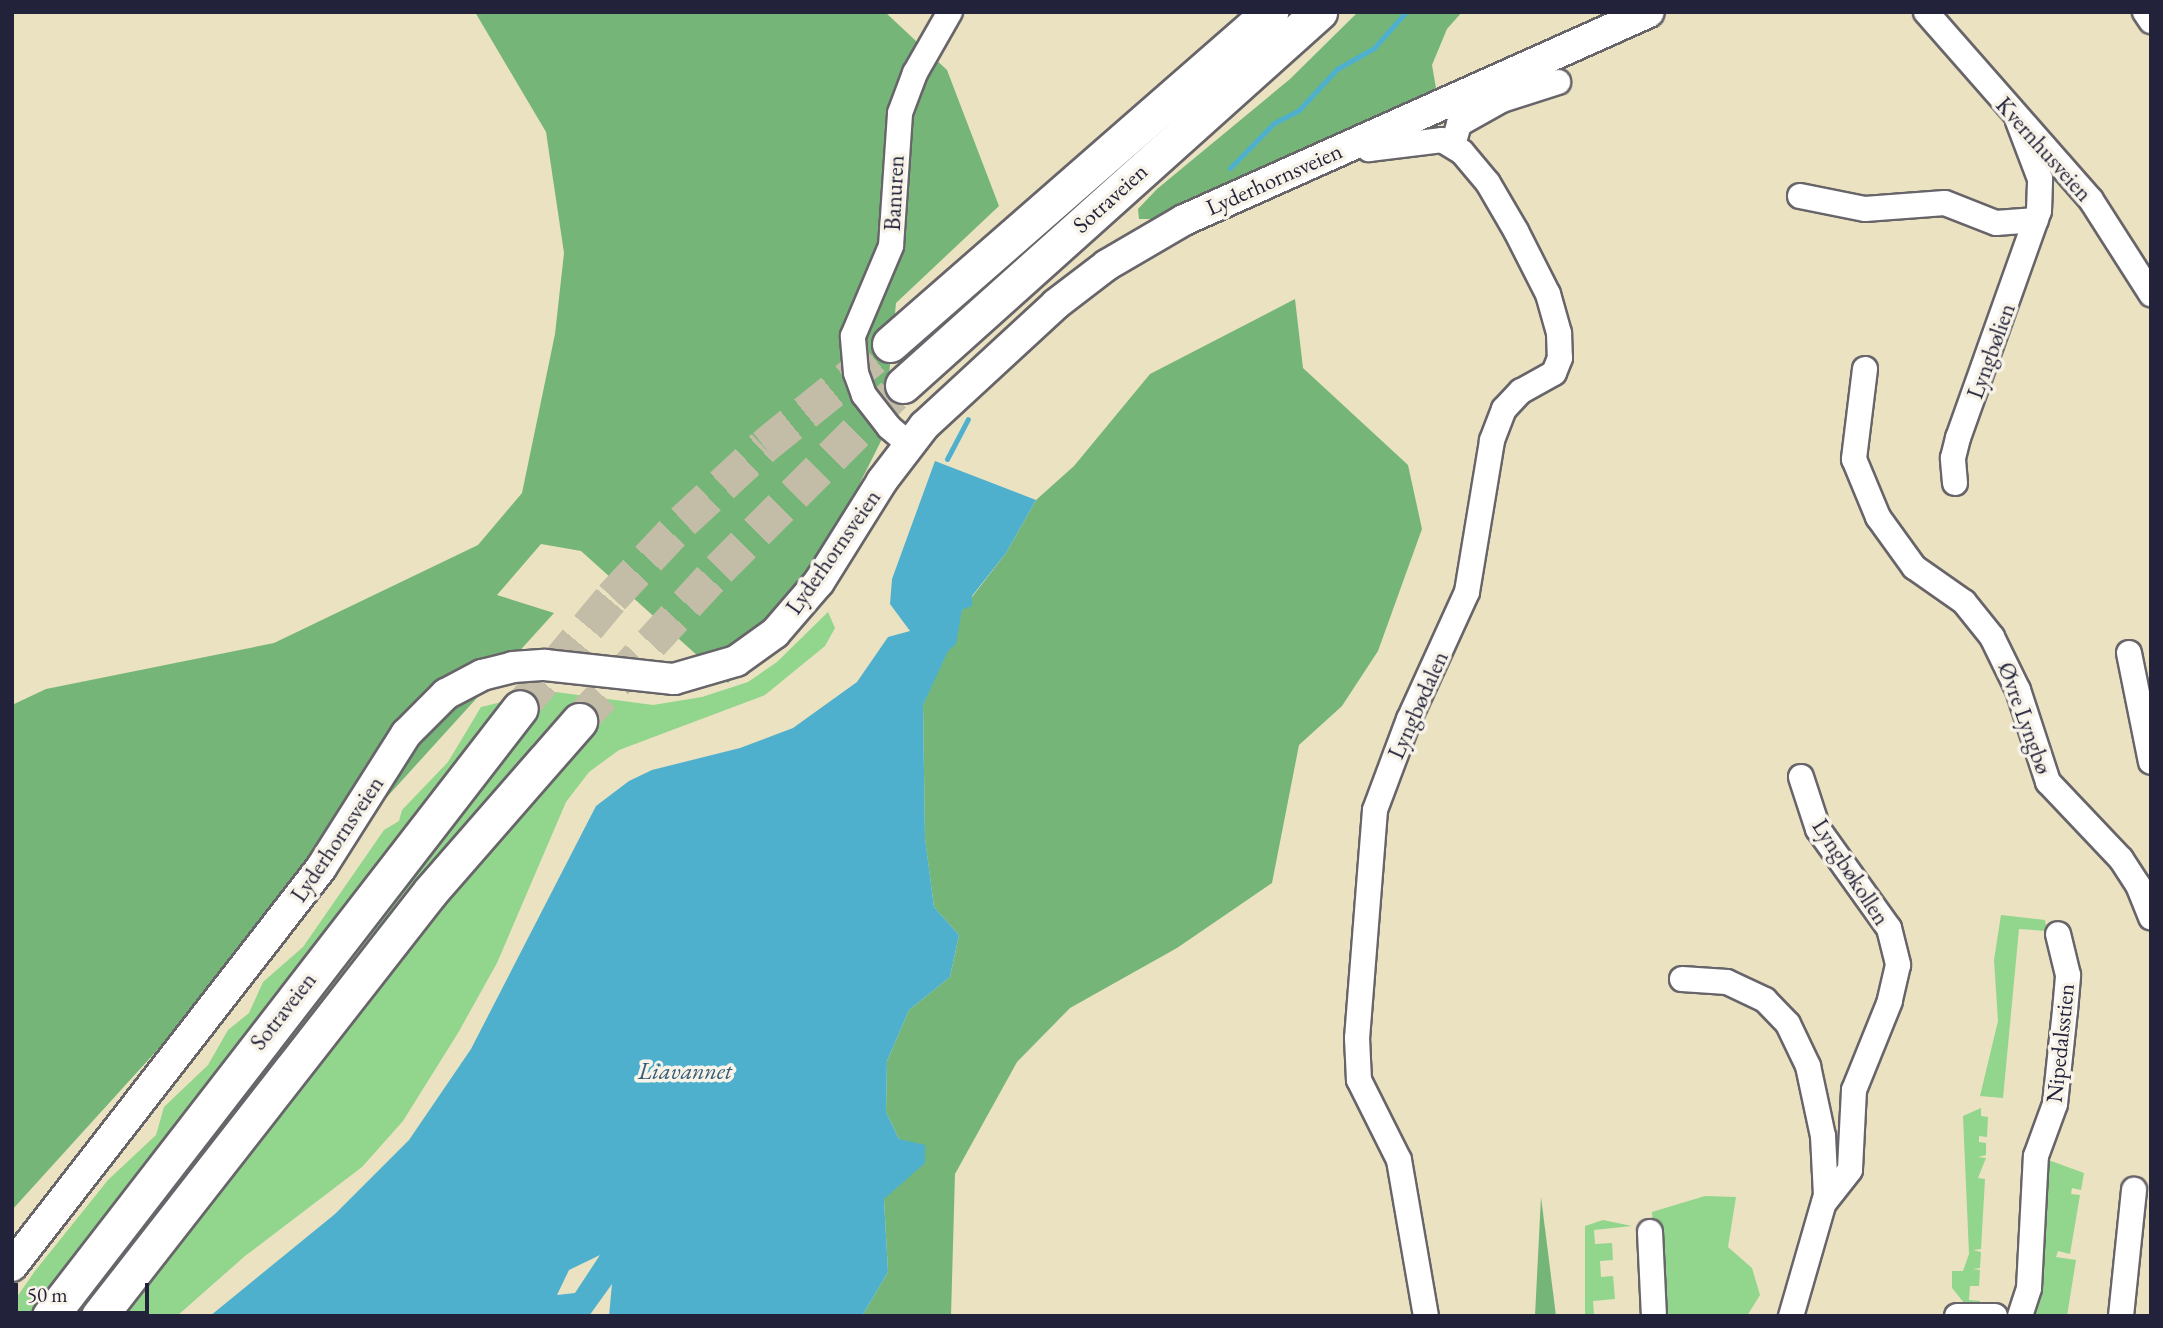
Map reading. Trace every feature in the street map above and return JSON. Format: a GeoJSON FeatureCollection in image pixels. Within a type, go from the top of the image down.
{"type":"FeatureCollection","features":[{"type":"Feature","properties":{"kind":"highway","name":"Sotraveien"},"geometry":{"type":"LineString","coordinates":[[890,344],[1270,12]]}},
{"type":"Feature","properties":{"kind":"highway","name":"Sotraveien"},"geometry":{"type":"LineString","coordinates":[[903,386],[1319,12]]}},
{"type":"Feature","properties":{"kind":"highway","name":"Sotraveien"},"geometry":{"type":"LineString","coordinates":[[50,1316],[520,708]]}},
{"type":"Feature","properties":{"kind":"highway","name":"Sotraveien"},"geometry":{"type":"LineString","coordinates":[[99,1316],[430,892],[579,721]]}},
{"type":"Feature","properties":{"kind":"main road","name":"Lyderhornsveien"},"geometry":{"type":"LineString","coordinates":[[12,1266],[321,868],[406,734],[427,709],[467,681],[513,667],[545,665],[674,679],[736,661],[775,633],[819,582],[909,444],[971,381],[1107,265],[1184,220],[1363,139],[1499,90],[1649,12]]}},
{"type":"Feature","properties":{"kind":"street","name":"Banuren"},"geometry":{"type":"LineString","coordinates":[[909,444],[889,427],[864,395],[856,373],[853,336],[891,246],[900,113],[915,73],[950,12]]}},
{"type":"Feature","properties":{"kind":"street","name":"Kvernhusveien"},"geometry":{"type":"LineString","coordinates":[[1926,12],[2018,121],[2091,200],[2151,294]]}},
{"type":"Feature","properties":{"kind":"street"},"geometry":{"type":"LineString","coordinates":[[2145,12],[2151,21]]}},
{"type":"Feature","properties":{"kind":"street"},"geometry":{"type":"LineString","coordinates":[[1363,139],[1368,149],[1433,140],[1453,145],[1459,124],[1499,90],[1558,82]]}},
{"type":"Feature","properties":{"kind":"street","name":"Lyngbølien"},"geometry":{"type":"LineString","coordinates":[[1955,483],[1953,458],[1958,438],[2036,220],[2040,179],[2018,121]]}},
{"type":"Feature","properties":{"kind":"street","name":"Lyngbødalen"},"geometry":{"type":"LineString","coordinates":[[1426,1316],[1399,1160],[1359,1080],[1357,1038],[1375,810],[1409,719],[1466,592],[1492,441],[1504,409],[1521,391],[1548,379],[1560,358],[1556,320],[1535,267],[1488,183],[1453,145]]}},
{"type":"Feature","properties":{"kind":"street"},"geometry":{"type":"LineString","coordinates":[[1800,196],[1865,209],[1945,203],[1996,223],[2036,220]]}},
{"type":"Feature","properties":{"kind":"street","name":"Øvre Lyngbø"},"geometry":{"type":"LineString","coordinates":[[1865,369],[1854,459],[1878,517],[1914,567],[1964,602],[1992,637],[2018,690],[2048,782],[2121,859],[2138,885],[2151,918]]}},
{"type":"Feature","properties":{"kind":"street"},"geometry":{"type":"LineString","coordinates":[[2129,653],[2151,762]]}},
{"type":"Feature","properties":{"kind":"street","name":"Lyngbøkollen"},"geometry":{"type":"LineString","coordinates":[[1801,777],[1818,829],[1889,928],[1898,965],[1890,1001],[1854,1090],[1850,1170],[1824,1203]]}},
{"type":"Feature","properties":{"kind":"street","name":"Nipedalsstien"},"geometry":{"type":"LineString","coordinates":[[2020,1316],[2029,1288],[2036,1156],[2055,1104],[2065,1012],[2068,975],[2058,934]]}},
{"type":"Feature","properties":{"kind":"street","name":"Lyngbøkollen"},"geometry":{"type":"LineString","coordinates":[[1682,979],[1746,988],[1779,1010],[1788,1024],[1814,1090],[1823,1136],[1824,1203],[1791,1316]]}},
{"type":"Feature","properties":{"kind":"street"},"geometry":{"type":"LineString","coordinates":[[2121,1316],[2134,1190]]}},
{"type":"Feature","properties":{"kind":"street"},"geometry":{"type":"LineString","coordinates":[[1650,1232],[1654,1316]]}},
{"type":"Feature","properties":{"kind":"street"},"geometry":{"type":"LineString","coordinates":[[1957,1316],[1994,1316]]}},
{"type":"Feature","properties":{"kind":"green space"},"geometry":{"type":"Polygon","coordinates":[[[475,12],[885,12],[947,70],[999,206],[896,303],[883,437],[807,589],[728,683],[581,551],[541,544],[497,595],[554,613],[12,1210],[12,705],[46,689],[274,643],[478,545],[522,493],[555,334],[564,253],[546,132],[475,12]]]}},
{"type":"Feature","properties":{"kind":"green space"},"geometry":{"type":"Polygon","coordinates":[[[1358,12],[1462,12],[1447,29],[1432,65],[1437,94],[1229,181],[1152,219],[1139,219],[1138,209],[1157,189],[1290,79],[1358,12]]]}},
{"type":"Feature","properties":{"kind":"green space"},"geometry":{"type":"Polygon","coordinates":[[[1295,299],[1303,368],[1408,465],[1422,529],[1378,651],[1342,706],[1299,745],[1272,883],[1177,948],[1070,1008],[1017,1062],[955,1174],[951,1316],[862,1316],[888,1272],[884,1199],[899,1139],[886,1112],[887,1061],[909,1010],[950,977],[959,935],[934,907],[925,839],[923,705],[962,610],[1006,553],[1036,500],[1074,466],[1150,374],[1295,299]]]}},
{"type":"Feature","properties":{"kind":"green space"},"geometry":{"type":"Polygon","coordinates":[[[828,612],[835,628],[825,646],[765,695],[619,750],[589,772],[566,802],[497,963],[458,1033],[403,1121],[362,1167],[245,1256],[177,1316],[119,1316],[358,960],[84,1316],[66,1316],[523,730],[336,918],[30,1316],[12,1316],[12,1304],[35,1271],[108,1180],[156,1135],[164,1107],[208,1065],[228,1030],[249,1013],[263,982],[303,947],[384,830],[399,821],[402,810],[448,762],[481,707],[548,691],[653,705],[702,697],[748,682],[777,662],[828,612]]]}},
{"type":"Feature","properties":{"kind":"green space"},"geometry":{"type":"Polygon","coordinates":[[[2001,915],[2045,920],[2047,931],[2019,929],[2003,1098],[1980,1096],[1998,1021],[1994,960],[2001,915]]]}},
{"type":"Feature","properties":{"kind":"green space"},"geometry":{"type":"Polygon","coordinates":[[[1981,1108],[1981,1116],[1988,1117],[1987,1137],[1979,1136],[1979,1142],[1986,1143],[1986,1155],[1978,1157],[1986,1158],[1978,1178],[1985,1179],[1981,1249],[1973,1250],[1981,1252],[1980,1268],[1973,1269],[1980,1270],[1979,1286],[1970,1286],[1969,1300],[1980,1301],[1979,1307],[1969,1309],[1952,1288],[1952,1271],[1963,1271],[1969,1254],[1963,1116],[1981,1108]]]}},
{"type":"Feature","properties":{"kind":"green space"},"geometry":{"type":"Polygon","coordinates":[[[2043,1158],[2084,1173],[2081,1190],[2072,1188],[2071,1194],[2080,1195],[2070,1254],[2058,1251],[2056,1257],[2076,1260],[2067,1316],[2035,1316],[2043,1158]]]}},
{"type":"Feature","properties":{"kind":"green space"},"geometry":{"type":"Polygon","coordinates":[[[1705,1196],[1736,1197],[1728,1247],[1752,1268],[1760,1295],[1747,1316],[1660,1316],[1652,1212],[1705,1196]]]}},
{"type":"Feature","properties":{"kind":"green space"},"geometry":{"type":"Polygon","coordinates":[[[1541,1197],[1556,1316],[1535,1316],[1541,1197]]]}},
{"type":"Feature","properties":{"kind":"green space"},"geometry":{"type":"Polygon","coordinates":[[[1603,1220],[1632,1226],[1594,1230],[1595,1244],[1612,1243],[1613,1260],[1600,1261],[1601,1277],[1613,1276],[1615,1299],[1593,1301],[1594,1316],[1585,1316],[1585,1226],[1603,1220]]]}},
{"type":"Feature","properties":{"kind":"water","name":"Liavannet"},"geometry":{"type":"Polygon","coordinates":[[[935,461],[1036,500],[1006,553],[972,596],[972,606],[962,610],[956,644],[948,651],[923,705],[925,838],[934,907],[959,935],[950,977],[909,1010],[887,1061],[886,1112],[899,1139],[925,1145],[925,1163],[884,1199],[888,1272],[862,1316],[609,1316],[612,1284],[589,1316],[210,1316],[335,1214],[409,1140],[471,1049],[596,806],[629,781],[652,770],[740,748],[793,728],[857,682],[888,637],[910,631],[890,604],[892,579],[935,461]],[[600,1255],[569,1270],[557,1295],[575,1293],[600,1255]]]}},
{"type":"Feature","properties":{"kind":"waterway"},"geometry":{"type":"LineString","coordinates":[[1230,168],[1274,123],[1299,110],[1337,69],[1374,48],[1406,12]]}},
{"type":"Feature","properties":{"kind":"waterway"},"geometry":{"type":"LineString","coordinates":[[947,459],[968,419]]}},
{"type":"Feature","properties":{"kind":"tunnel"},"geometry":{"type":"LineString","coordinates":[[520,708],[612,597],[683,521],[764,446],[890,344]]}},
{"type":"Feature","properties":{"kind":"tunnel"},"geometry":{"type":"LineString","coordinates":[[579,721],[719,569],[903,385]]}}]}
